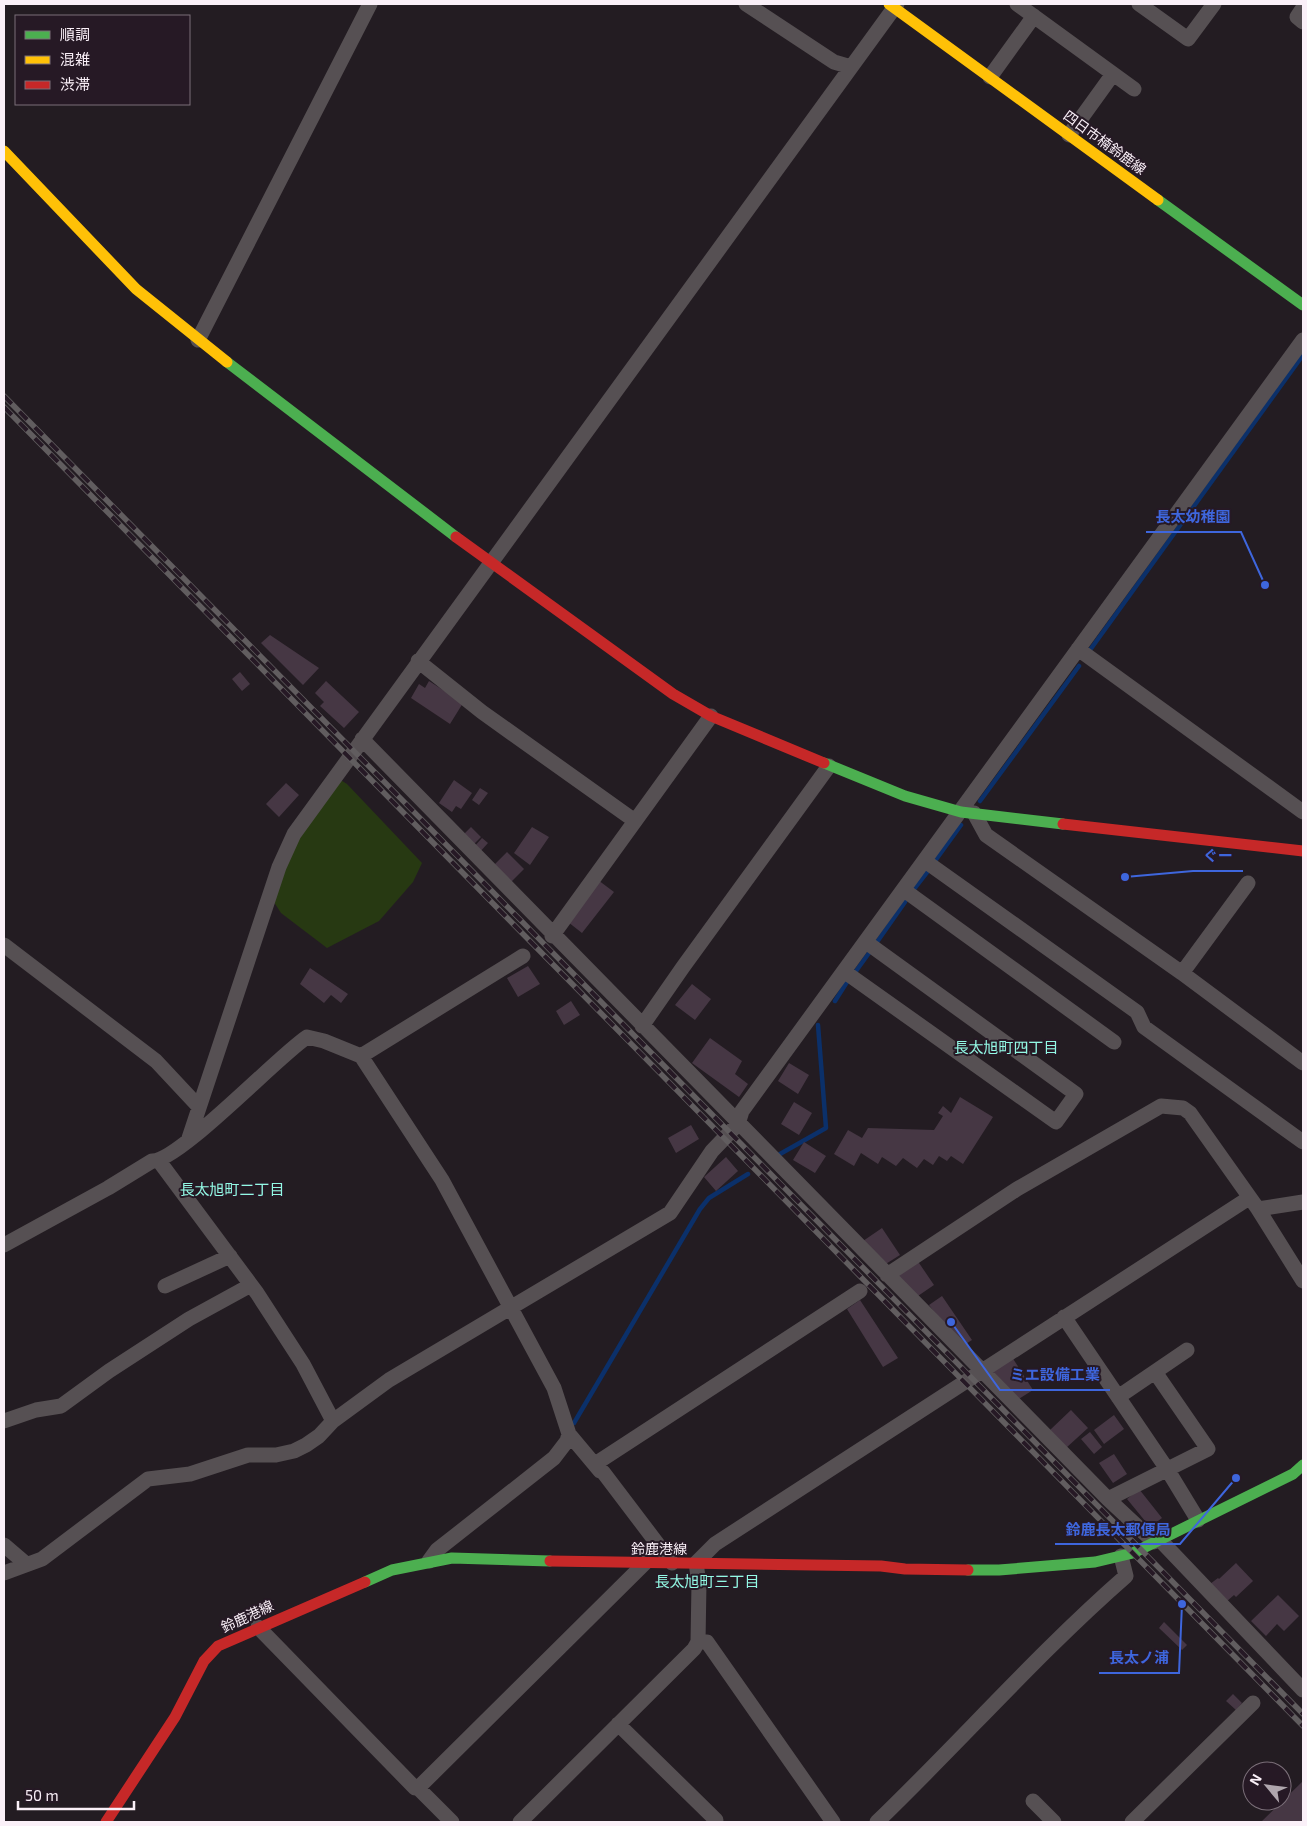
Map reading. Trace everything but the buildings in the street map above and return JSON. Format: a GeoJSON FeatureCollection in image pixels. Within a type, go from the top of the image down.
{"type":"FeatureCollection","features":[{"type":"Feature","properties":{"kind":"main road","name":"四日市楠鈴鹿線"},"geometry":{"type":"LineString","coordinates":[[894,5],[1303,305]]}},
{"type":"Feature","properties":{"kind":"main road"},"geometry":{"type":"LineString","coordinates":[[4,152],[136,289],[198,340],[491,563],[673,694],[711,716],[905,796],[967,813],[1303,851]]}},
{"type":"Feature","properties":{"kind":"main road","name":"鈴鹿港線"},"geometry":{"type":"LineString","coordinates":[[106,1822],[175,1717],[204,1661],[218,1646],[392,1570],[429,1561],[452,1558],[645,1564],[696,1563],[999,1570],[1074,1565],[1133,1553],[1293,1474],[1303,1465]]}},
{"type":"Feature","properties":{"kind":"street"},"geometry":{"type":"LineString","coordinates":[[198,340],[370,4]]}},
{"type":"Feature","properties":{"kind":"street"},"geometry":{"type":"LineString","coordinates":[[746,4],[834,62],[851,67]]}},
{"type":"Feature","properties":{"kind":"street"},"geometry":{"type":"LineString","coordinates":[[1017,4],[1134,89]]}},
{"type":"Feature","properties":{"kind":"street"},"geometry":{"type":"LineString","coordinates":[[1139,4],[1188,39],[1214,4]]}},
{"type":"Feature","properties":{"kind":"street"},"geometry":{"type":"LineString","coordinates":[[189,1138],[279,867],[299,828],[418,661],[653,342],[894,5]]}},
{"type":"Feature","properties":{"kind":"street"},"geometry":{"type":"LineString","coordinates":[[1303,8],[1297,17],[1303,22]]}},
{"type":"Feature","properties":{"kind":"street"},"geometry":{"type":"LineString","coordinates":[[990,77],[1034,16]]}},
{"type":"Feature","properties":{"kind":"street"},"geometry":{"type":"LineString","coordinates":[[1069,135],[1114,74]]}},
{"type":"Feature","properties":{"kind":"street"},"geometry":{"type":"LineString","coordinates":[[4,1573],[25,1563],[42,1559],[148,1479],[190,1474],[248,1455],[276,1455],[294,1451],[319,1436],[333,1421],[420,1361],[670,1213],[712,1151],[738,1124],[742,1111],[925,861],[967,813],[1078,650],[1303,340]]}},
{"type":"Feature","properties":{"kind":"street"},"geometry":{"type":"LineString","coordinates":[[1078,650],[1303,812]]}},
{"type":"Feature","properties":{"kind":"street"},"geometry":{"type":"LineString","coordinates":[[418,661],[482,712],[635,821]]}},
{"type":"Feature","properties":{"kind":"street"},"geometry":{"type":"LineString","coordinates":[[552,936],[711,716]]}},
{"type":"Feature","properties":{"kind":"street"},"geometry":{"type":"LineString","coordinates":[[362,739],[552,936],[1108,1499],[1157,1541],[1303,1690]]}},
{"type":"Feature","properties":{"kind":"street"},"geometry":{"type":"LineString","coordinates":[[642,1026],[829,766]]}},
{"type":"Feature","properties":{"kind":"street"},"geometry":{"type":"LineString","coordinates":[[967,813],[986,835],[1182,973],[1303,1063]]}},
{"type":"Feature","properties":{"kind":"street"},"geometry":{"type":"LineString","coordinates":[[925,861],[1137,1012],[1144,1027],[1303,1142]]}},
{"type":"Feature","properties":{"kind":"street"},"geometry":{"type":"LineString","coordinates":[[1182,973],[1248,883]]}},
{"type":"Feature","properties":{"kind":"street"},"geometry":{"type":"LineString","coordinates":[[904,890],[1114,1042]]}},
{"type":"Feature","properties":{"kind":"street"},"geometry":{"type":"LineString","coordinates":[[845,972],[1056,1122],[1076,1094],[866,942]]}},
{"type":"Feature","properties":{"kind":"street"},"geometry":{"type":"LineString","coordinates":[[4,945],[156,1061],[198,1107]]}},
{"type":"Feature","properties":{"kind":"street"},"geometry":{"type":"LineString","coordinates":[[362,1056],[523,956]]}},
{"type":"Feature","properties":{"kind":"street"},"geometry":{"type":"LineString","coordinates":[[159,1161],[233,1103],[295,1045],[307,1037],[324,1041],[362,1056],[442,1180],[512,1308],[554,1388],[568,1434],[568,1441],[554,1458],[437,1550],[429,1561]]}},
{"type":"Feature","properties":{"kind":"street"},"geometry":{"type":"LineString","coordinates":[[887,1275],[1017,1189],[1161,1106],[1183,1108],[1190,1113],[1254,1203],[1303,1281]]}},
{"type":"Feature","properties":{"kind":"street"},"geometry":{"type":"LineString","coordinates":[[4,1245],[108,1188],[152,1160],[159,1161],[251,1285],[303,1364],[333,1421]]}},
{"type":"Feature","properties":{"kind":"street"},"geometry":{"type":"LineString","coordinates":[[520,1822],[694,1649],[698,1642],[696,1563],[715,1544],[1064,1317],[1254,1203],[1303,1202]]}},
{"type":"Feature","properties":{"kind":"street"},"geometry":{"type":"LineString","coordinates":[[165,1286],[230,1256]]}},
{"type":"Feature","properties":{"kind":"street"},"geometry":{"type":"LineString","coordinates":[[4,1421],[36,1410],[61,1406],[189,1319],[251,1285]]}},
{"type":"Feature","properties":{"kind":"street"},"geometry":{"type":"LineString","coordinates":[[595,1464],[860,1291]]}},
{"type":"Feature","properties":{"kind":"street"},"geometry":{"type":"LineString","coordinates":[[1064,1317],[1167,1469],[1198,1520]]}},
{"type":"Feature","properties":{"kind":"street"},"geometry":{"type":"LineString","coordinates":[[1118,1397],[1187,1350]]}},
{"type":"Feature","properties":{"kind":"street"},"geometry":{"type":"LineString","coordinates":[[1108,1499],[1208,1449],[1155,1372]]}},
{"type":"Feature","properties":{"kind":"street"},"geometry":{"type":"LineString","coordinates":[[568,1434],[604,1472],[672,1563]]}},
{"type":"Feature","properties":{"kind":"street"},"geometry":{"type":"LineString","coordinates":[[4,1545],[25,1563]]}},
{"type":"Feature","properties":{"kind":"street"},"geometry":{"type":"LineString","coordinates":[[885,1820],[1018,1678],[1126,1576],[1121,1556]]}},
{"type":"Feature","properties":{"kind":"street"},"geometry":{"type":"LineString","coordinates":[[418,1788],[645,1564]]}},
{"type":"Feature","properties":{"kind":"street"},"geometry":{"type":"LineString","coordinates":[[258,1627],[416,1788],[452,1822]]}},
{"type":"Feature","properties":{"kind":"street"},"geometry":{"type":"LineString","coordinates":[[698,1642],[707,1642],[833,1822]]}},
{"type":"Feature","properties":{"kind":"street"},"geometry":{"type":"LineString","coordinates":[[1132,1822],[1253,1703]]}},
{"type":"Feature","properties":{"kind":"street"},"geometry":{"type":"LineString","coordinates":[[618,1724],[716,1820]]}},
{"type":"Feature","properties":{"kind":"street"},"geometry":{"type":"LineString","coordinates":[[1033,1801],[1054,1822]]}},
{"type":"Feature","properties":{"kind":"green space"},"geometry":{"type":"Polygon","coordinates":[[[339,779],[347,784],[422,863],[413,882],[379,921],[327,948],[281,913],[272,899],[294,842],[339,779]]]}},
{"type":"Feature","properties":{"kind":"waterway"},"geometry":{"type":"LineString","coordinates":[[1090,650],[1303,355]]}},
{"type":"Feature","properties":{"kind":"waterway"},"geometry":{"type":"LineString","coordinates":[[980,801],[1079,666]]}},
{"type":"Feature","properties":{"kind":"waterway"},"geometry":{"type":"LineString","coordinates":[[935,861],[961,825]]}},
{"type":"Feature","properties":{"kind":"waterway"},"geometry":{"type":"LineString","coordinates":[[914,889],[928,871]]}},
{"type":"Feature","properties":{"kind":"waterway"},"geometry":{"type":"LineString","coordinates":[[877,942],[905,902]]}},
{"type":"Feature","properties":{"kind":"waterway"},"geometry":{"type":"LineString","coordinates":[[856,971],[869,953]]}},
{"type":"Feature","properties":{"kind":"waterway"},"geometry":{"type":"LineString","coordinates":[[835,1001],[847,982]]}},
{"type":"Feature","properties":{"kind":"waterway"},"geometry":{"type":"LineString","coordinates":[[780,1154],[826,1128],[818,1025]]}},
{"type":"Feature","properties":{"kind":"waterway"},"geometry":{"type":"LineString","coordinates":[[574,1423],[700,1209],[709,1198],[748,1174]]}},
{"type":"Feature","properties":{"kind":"railway"},"geometry":{"type":"LineString","coordinates":[[4,396],[1303,1714]]}},
{"type":"Feature","properties":{"kind":"railway"},"geometry":{"type":"LineString","coordinates":[[4,407],[1303,1726]]}},
{"type":"Feature","properties":{"kind":"traffic: fast"},"geometry":{"type":"LineString","coordinates":[[1158,200],[1303,305]]}},
{"type":"Feature","properties":{"kind":"traffic: fast"},"geometry":{"type":"LineString","coordinates":[[227,362],[456,537]]}},
{"type":"Feature","properties":{"kind":"traffic: fast"},"geometry":{"type":"LineString","coordinates":[[824,763],[905,796],[961,812],[1063,824]]}},
{"type":"Feature","properties":{"kind":"traffic: fast"},"geometry":{"type":"LineString","coordinates":[[968,1570],[999,1570],[1095,1562],[1133,1553],[1293,1474],[1303,1465]]}},
{"type":"Feature","properties":{"kind":"traffic: fast"},"geometry":{"type":"LineString","coordinates":[[365,1582],[392,1570],[452,1558],[550,1561]]}},
{"type":"Feature","properties":{"kind":"traffic: slow"},"geometry":{"type":"LineString","coordinates":[[889,4],[1158,200]]}},
{"type":"Feature","properties":{"kind":"traffic: slow"},"geometry":{"type":"LineString","coordinates":[[4,151],[136,289],[227,362]]}},
{"type":"Feature","properties":{"kind":"traffic: jam"},"geometry":{"type":"LineString","coordinates":[[456,537],[673,694],[711,716],[824,763]]}},
{"type":"Feature","properties":{"kind":"traffic: jam"},"geometry":{"type":"LineString","coordinates":[[1063,824],[1303,851]]}},
{"type":"Feature","properties":{"kind":"traffic: jam"},"geometry":{"type":"LineString","coordinates":[[550,1561],[881,1566],[905,1569],[968,1570]]}},
{"type":"Feature","properties":{"kind":"traffic: jam"},"geometry":{"type":"LineString","coordinates":[[106,1822],[175,1717],[204,1661],[218,1646],[365,1582]]}},
{"type":"Feature","properties":{"kind":"place","name":"長太幼稚園"},"geometry":{"type":"Point","coordinates":[1265,585]}},
{"type":"Feature","properties":{"kind":"place","name":"ぐー"},"geometry":{"type":"Point","coordinates":[1125,877]}},
{"type":"Feature","properties":{"kind":"place","name":"ミエ設備工業"},"geometry":{"type":"Point","coordinates":[951,1322]}},
{"type":"Feature","properties":{"kind":"place","name":"鈴鹿長太郵便局"},"geometry":{"type":"Point","coordinates":[1236,1478]}},
{"type":"Feature","properties":{"kind":"place","name":"長太ノ浦"},"geometry":{"type":"Point","coordinates":[1182,1604]}},
{"type":"Feature","properties":{"kind":"district","name":"長太旭町四丁目"},"geometry":{"type":"Point","coordinates":[1006,1047]}},
{"type":"Feature","properties":{"kind":"district","name":"長太旭町二丁目"},"geometry":{"type":"Point","coordinates":[232,1189]}},
{"type":"Feature","properties":{"kind":"district","name":"長太旭町三丁目"},"geometry":{"type":"Point","coordinates":[707,1581]}}]}
